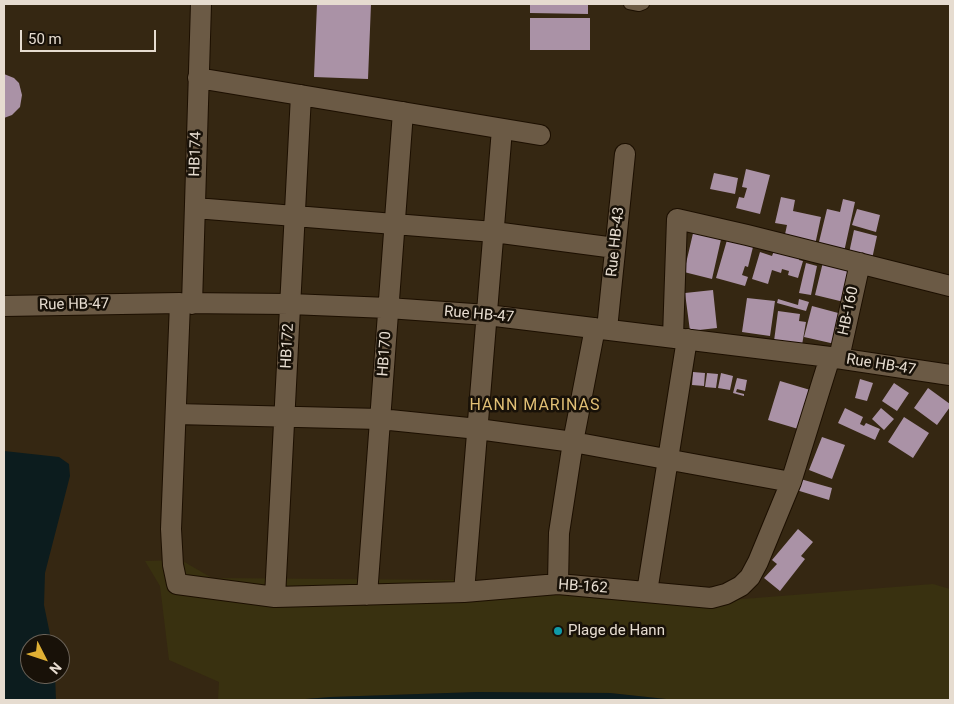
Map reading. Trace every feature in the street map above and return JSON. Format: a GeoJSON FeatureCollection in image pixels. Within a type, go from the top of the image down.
{"type":"FeatureCollection","features":[{"type":"Feature","properties":{"kind":"street","name":"HB174"},"geometry":{"type":"LineString","coordinates":[[177,584],[173,565],[171,529],[176,414],[194,208],[201,4]]}},
{"type":"Feature","properties":{"kind":"street"},"geometry":{"type":"LineString","coordinates":[[198,78],[540,135]]}},
{"type":"Feature","properties":{"kind":"street","name":"HB172"},"geometry":{"type":"LineString","coordinates":[[275,597],[301,95]]}},
{"type":"Feature","properties":{"kind":"street","name":"HB170"},"geometry":{"type":"LineString","coordinates":[[366,595],[403,112]]}},
{"type":"Feature","properties":{"kind":"street"},"geometry":{"type":"LineString","coordinates":[[464,592],[502,129]]}},
{"type":"Feature","properties":{"kind":"street","name":"Rue HB-43"},"geometry":{"type":"LineString","coordinates":[[558,584],[559,534],[573,442],[601,328],[615,248],[625,154]]}},
{"type":"Feature","properties":{"kind":"street"},"geometry":{"type":"LineString","coordinates":[[194,208],[494,232],[615,248]]}},
{"type":"Feature","properties":{"kind":"street"},"geometry":{"type":"LineString","coordinates":[[647,592],[669,459],[680,338],[677,220],[747,234],[950,286]]}},
{"type":"Feature","properties":{"kind":"street","name":"HB-160"},"geometry":{"type":"LineString","coordinates":[[834,358],[860,263]]}},
{"type":"Feature","properties":{"kind":"street","name":"Rue HB-47"},"geometry":{"type":"LineString","coordinates":[[4,306],[290,304],[487,315],[680,338],[950,375]]}},
{"type":"Feature","properties":{"kind":"street","name":"HB-162"},"geometry":{"type":"LineString","coordinates":[[177,584],[275,597],[464,592],[558,584],[711,598],[726,594],[741,586],[750,577],[758,562],[791,482],[834,358]]}},
{"type":"Feature","properties":{"kind":"street"},"geometry":{"type":"LineString","coordinates":[[176,414],[380,419],[478,428],[573,442],[791,482]]}},
{"type":"Feature","properties":{"kind":"lane"},"geometry":{"type":"LineString","coordinates":[[629,4],[640,6],[644,4]]}},
{"type":"Feature","properties":{"kind":"sand","name":"Plage de Hann"},"geometry":{"type":"Polygon","coordinates":[[[181,560],[212,578],[579,581],[730,600],[933,584],[950,589],[950,700],[675,700],[610,693],[477,692],[293,700],[218,700],[219,682],[169,660],[160,586],[145,561],[181,560]]]}},
{"type":"Feature","properties":{"kind":"shaded area"},"geometry":{"type":"Polygon","coordinates":[[[4,451],[59,457],[69,464],[70,476],[45,573],[44,605],[50,634],[20,634],[20,684],[55,684],[56,700],[4,700],[4,451]]]}},
{"type":"Feature","properties":{"kind":"shaded area"},"geometry":{"type":"Polygon","coordinates":[[[477,692],[610,693],[675,700],[293,700],[477,692]]]}},
{"type":"Feature","properties":{"kind":"building"},"geometry":{"type":"Polygon","coordinates":[[[317,4],[371,4],[368,79],[314,77],[317,4]]]}},
{"type":"Feature","properties":{"kind":"building"},"geometry":{"type":"Polygon","coordinates":[[[530,4],[588,4],[588,14],[530,13],[530,4]]]}},
{"type":"Feature","properties":{"kind":"building"},"geometry":{"type":"Polygon","coordinates":[[[530,18],[590,18],[590,50],[530,50],[530,18]]]}},
{"type":"Feature","properties":{"kind":"building"},"geometry":{"type":"Polygon","coordinates":[[[4,74],[14,78],[19,83],[22,95],[20,107],[12,115],[4,118],[4,74]]]}},
{"type":"Feature","properties":{"kind":"building"},"geometry":{"type":"Polygon","coordinates":[[[746,169],[770,175],[760,214],[736,208],[739,197],[744,198],[747,188],[742,187],[746,169]]]}},
{"type":"Feature","properties":{"kind":"building"},"geometry":{"type":"Polygon","coordinates":[[[714,173],[738,178],[735,194],[710,189],[714,173]]]}},
{"type":"Feature","properties":{"kind":"building"},"geometry":{"type":"Polygon","coordinates":[[[781,197],[795,200],[793,211],[821,217],[815,245],[784,239],[787,225],[775,223],[781,197]]]}},
{"type":"Feature","properties":{"kind":"building"},"geometry":{"type":"Polygon","coordinates":[[[843,199],[855,202],[844,252],[818,246],[827,209],[840,212],[843,199]]]}},
{"type":"Feature","properties":{"kind":"building"},"geometry":{"type":"Polygon","coordinates":[[[857,209],[880,215],[876,232],[852,225],[857,209]]]}},
{"type":"Feature","properties":{"kind":"building"},"geometry":{"type":"Polygon","coordinates":[[[694,229],[722,235],[712,279],[684,272],[694,229]]]}},
{"type":"Feature","properties":{"kind":"building"},"geometry":{"type":"Polygon","coordinates":[[[854,230],[877,236],[872,259],[849,253],[854,230]]]}},
{"type":"Feature","properties":{"kind":"building"},"geometry":{"type":"Polygon","coordinates":[[[727,240],[753,247],[748,267],[745,266],[742,275],[748,277],[745,286],[716,278],[727,240]]]}},
{"type":"Feature","properties":{"kind":"building"},"geometry":{"type":"Polygon","coordinates":[[[775,248],[800,257],[799,260],[803,261],[798,278],[788,275],[789,271],[782,269],[781,273],[772,270],[768,284],[752,279],[760,252],[772,256],[775,248]]]}},
{"type":"Feature","properties":{"kind":"building"},"geometry":{"type":"Polygon","coordinates":[[[823,262],[851,268],[844,302],[815,295],[823,262]]]}},
{"type":"Feature","properties":{"kind":"building"},"geometry":{"type":"Polygon","coordinates":[[[806,263],[817,266],[811,295],[799,293],[806,263]]]}},
{"type":"Feature","properties":{"kind":"building"},"geometry":{"type":"Polygon","coordinates":[[[713,290],[717,328],[690,331],[685,293],[713,290]]]}},
{"type":"Feature","properties":{"kind":"building"},"geometry":{"type":"Polygon","coordinates":[[[747,298],[775,301],[770,336],[742,332],[747,298]]]}},
{"type":"Feature","properties":{"kind":"building"},"geometry":{"type":"Polygon","coordinates":[[[778,299],[798,305],[799,299],[809,302],[806,311],[777,303],[778,299]]]}},
{"type":"Feature","properties":{"kind":"building"},"geometry":{"type":"Polygon","coordinates":[[[812,306],[842,314],[835,344],[804,337],[812,306]]]}},
{"type":"Feature","properties":{"kind":"building"},"geometry":{"type":"Polygon","coordinates":[[[778,311],[800,314],[799,321],[806,322],[802,345],[774,341],[778,311]]]}},
{"type":"Feature","properties":{"kind":"building"},"geometry":{"type":"Polygon","coordinates":[[[693,372],[705,373],[704,386],[692,385],[693,372]]]}},
{"type":"Feature","properties":{"kind":"building"},"geometry":{"type":"Polygon","coordinates":[[[707,373],[718,374],[716,388],[705,387],[707,373]]]}},
{"type":"Feature","properties":{"kind":"building"},"geometry":{"type":"Polygon","coordinates":[[[721,373],[733,376],[730,390],[718,388],[721,373]]]}},
{"type":"Feature","properties":{"kind":"building"},"geometry":{"type":"Polygon","coordinates":[[[737,378],[747,380],[745,391],[737,389],[736,392],[744,394],[744,396],[733,393],[737,378]]]}},
{"type":"Feature","properties":{"kind":"building"},"geometry":{"type":"Polygon","coordinates":[[[860,379],[873,383],[867,401],[855,398],[860,379]]]}},
{"type":"Feature","properties":{"kind":"building"},"geometry":{"type":"Polygon","coordinates":[[[780,381],[817,392],[805,431],[768,420],[780,381]]]}},
{"type":"Feature","properties":{"kind":"building"},"geometry":{"type":"Polygon","coordinates":[[[894,383],[909,393],[897,411],[882,401],[894,383]]]}},
{"type":"Feature","properties":{"kind":"building"},"geometry":{"type":"Polygon","coordinates":[[[928,388],[950,404],[950,407],[937,425],[914,408],[928,388]]]}},
{"type":"Feature","properties":{"kind":"building"},"geometry":{"type":"Polygon","coordinates":[[[845,408],[863,417],[860,424],[864,426],[866,423],[880,429],[875,440],[838,423],[845,408]]]}},
{"type":"Feature","properties":{"kind":"building"},"geometry":{"type":"Polygon","coordinates":[[[881,408],[894,419],[884,430],[872,419],[881,408]]]}},
{"type":"Feature","properties":{"kind":"building"},"geometry":{"type":"Polygon","coordinates":[[[904,417],[929,433],[913,458],[888,442],[904,417]]]}},
{"type":"Feature","properties":{"kind":"building"},"geometry":{"type":"Polygon","coordinates":[[[822,437],[845,445],[832,479],[809,470],[822,437]]]}},
{"type":"Feature","properties":{"kind":"building"},"geometry":{"type":"Polygon","coordinates":[[[797,478],[832,488],[829,500],[793,489],[797,478]]]}},
{"type":"Feature","properties":{"kind":"building"},"geometry":{"type":"Polygon","coordinates":[[[798,529],[813,542],[801,556],[805,559],[780,591],[764,578],[777,564],[772,560],[798,529]]]}},
{"type":"Feature","properties":{"kind":"place","name":"Plage de Hann"},"geometry":{"type":"Point","coordinates":[558,631]}},
{"type":"Feature","properties":{"kind":"district","name":"HANN MARINAS"},"geometry":{"type":"Point","coordinates":[535,406]}}]}
